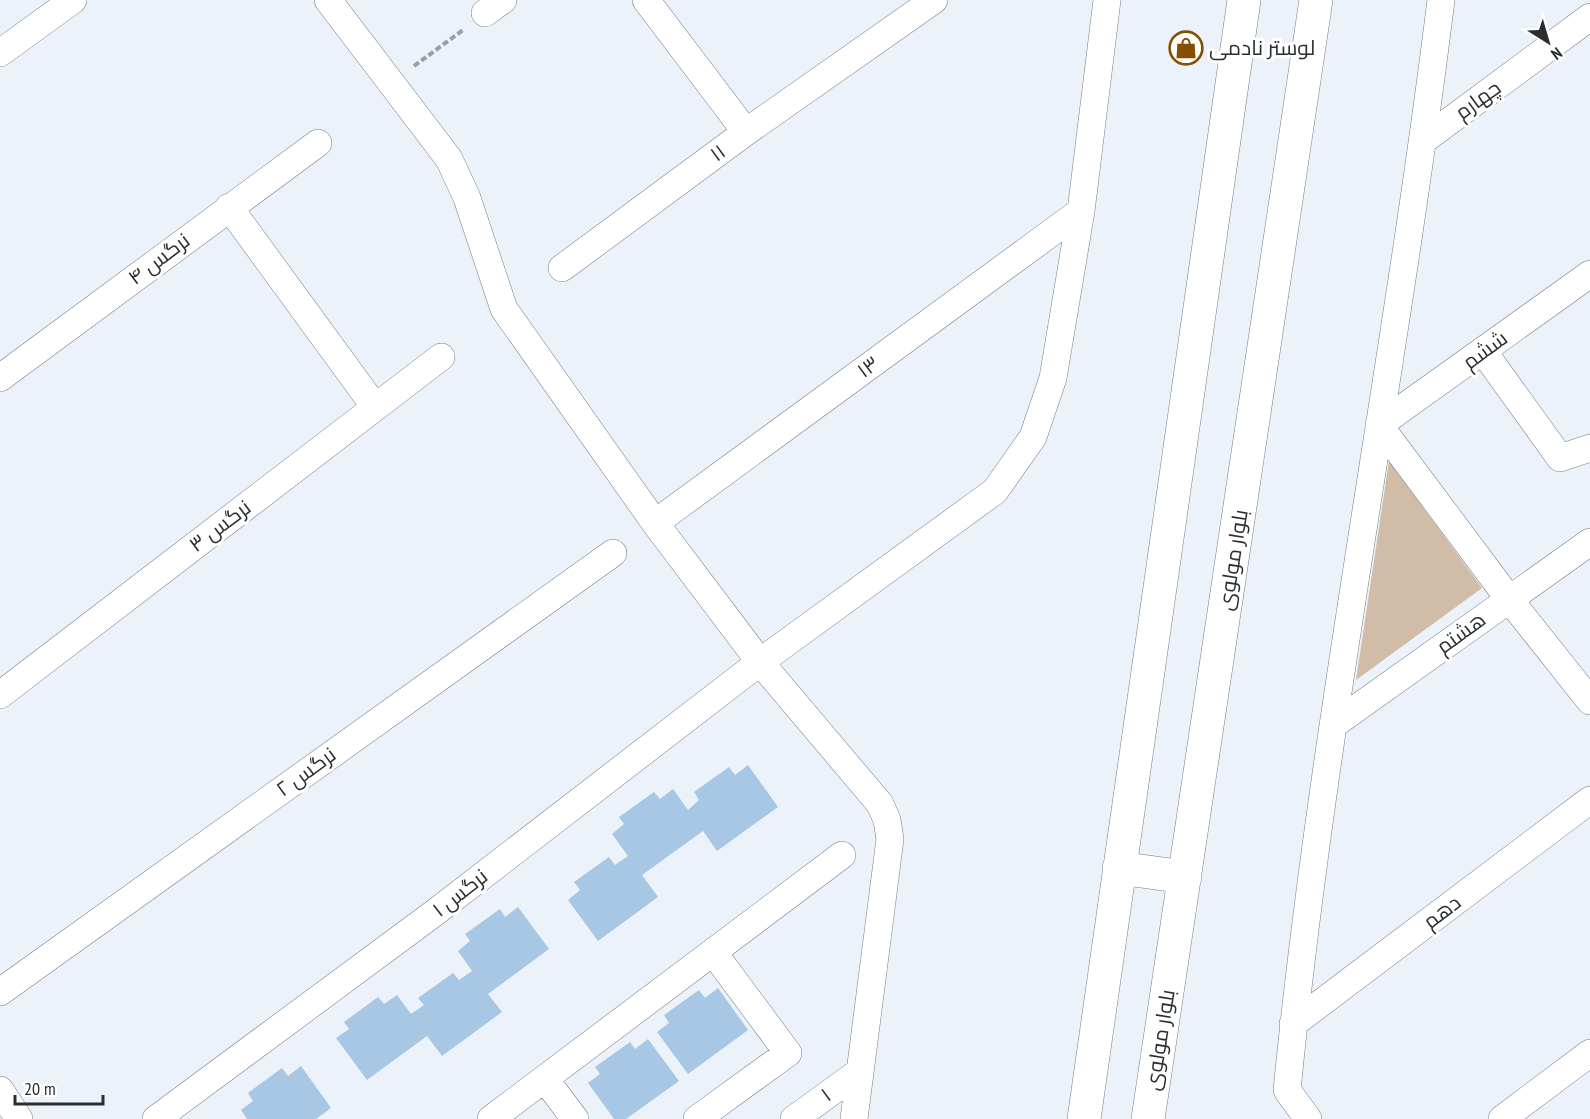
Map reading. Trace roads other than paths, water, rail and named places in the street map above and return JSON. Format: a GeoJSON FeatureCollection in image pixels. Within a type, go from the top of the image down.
{"type":"FeatureCollection","features":[{"type":"Feature","properties":{"kind":"street"},"geometry":{"type":"LineString","coordinates":[[0,53],[73,0]]}},
{"type":"Feature","properties":{"kind":"street"},"geometry":{"type":"LineString","coordinates":[[328,0],[449,159],[467,198],[504,309],[655,523],[760,662],[880,804],[890,839],[854,1119]]}},
{"type":"Feature","properties":{"kind":"street"},"geometry":{"type":"LineString","coordinates":[[646,0],[746,132]]}},
{"type":"Feature","properties":{"kind":"street","name":"۱۱"},"geometry":{"type":"LineString","coordinates":[[562,268],[746,132],[934,0]]}},
{"type":"Feature","properties":{"kind":"street","name":"نرگس ۱"},"geometry":{"type":"LineString","coordinates":[[156,1119],[423,922],[760,662],[995,491],[1033,437],[1053,378],[1081,211],[1107,0]]}},
{"type":"Feature","properties":{"kind":"street"},"geometry":{"type":"LineString","coordinates":[[1084,1119],[1244,0]]}},
{"type":"Feature","properties":{"kind":"street","name":"بلوار مولوی"},"geometry":{"type":"LineString","coordinates":[[1148,1119],[1316,0]]}},
{"type":"Feature","properties":{"kind":"street"},"geometry":{"type":"LineString","coordinates":[[1308,1119],[1287,1090],[1293,1024],[1333,725],[1424,140],[1441,0]]}},
{"type":"Feature","properties":{"kind":"street","name":"چهارم"},"geometry":{"type":"LineString","coordinates":[[1424,140],[1590,17]]}},
{"type":"Feature","properties":{"kind":"street","name":"نرگس ۴"},"geometry":{"type":"LineString","coordinates":[[0,378],[318,143]]}},
{"type":"Feature","properties":{"kind":"street"},"geometry":{"type":"LineString","coordinates":[[229,207],[375,408]]}},
{"type":"Feature","properties":{"kind":"street","name":"۱۳"},"geometry":{"type":"LineString","coordinates":[[655,523],[1081,211]]}},
{"type":"Feature","properties":{"kind":"street","name":"ششم"},"geometry":{"type":"LineString","coordinates":[[1379,424],[1590,274]]}},
{"type":"Feature","properties":{"kind":"street"},"geometry":{"type":"LineString","coordinates":[[1483,351],[1560,459],[1590,448]]}},
{"type":"Feature","properties":{"kind":"street","name":"نرگس ۳"},"geometry":{"type":"LineString","coordinates":[[0,695],[441,357]]}},
{"type":"Feature","properties":{"kind":"street"},"geometry":{"type":"LineString","coordinates":[[1379,424],[1509,599],[1590,701]]}},
{"type":"Feature","properties":{"kind":"street","name":"هشتم"},"geometry":{"type":"LineString","coordinates":[[1333,725],[1590,542]]}},
{"type":"Feature","properties":{"kind":"street","name":"نرگس ۲"},"geometry":{"type":"LineString","coordinates":[[0,992],[613,553]]}},
{"type":"Feature","properties":{"kind":"street","name":"دهم"},"geometry":{"type":"LineString","coordinates":[[1293,1024],[1590,800]]}},
{"type":"Feature","properties":{"kind":"street"},"geometry":{"type":"LineString","coordinates":[[491,1119],[842,855]]}},
{"type":"Feature","properties":{"kind":"street"},"geometry":{"type":"LineString","coordinates":[[1119,868],[1185,876]]}},
{"type":"Feature","properties":{"kind":"street"},"geometry":{"type":"LineString","coordinates":[[697,1119],[788,1053],[713,952]]}},
{"type":"Feature","properties":{"kind":"street"},"geometry":{"type":"LineString","coordinates":[[1502,1119],[1590,1053]]}},
{"type":"Feature","properties":{"kind":"street","name":"۱"},"geometry":{"type":"LineString","coordinates":[[794,1119],[859,1072]]}},
{"type":"Feature","properties":{"kind":"street"},"geometry":{"type":"LineString","coordinates":[[545,1079],[574,1119]]}},
{"type":"Feature","properties":{"kind":"street"},"geometry":{"type":"LineString","coordinates":[[0,1090],[19,1119]]}},
{"type":"Feature","properties":{"kind":"place","name":"لوستر نادمی"},"geometry":{"type":"Point","coordinates":[1186,48]}}]}
